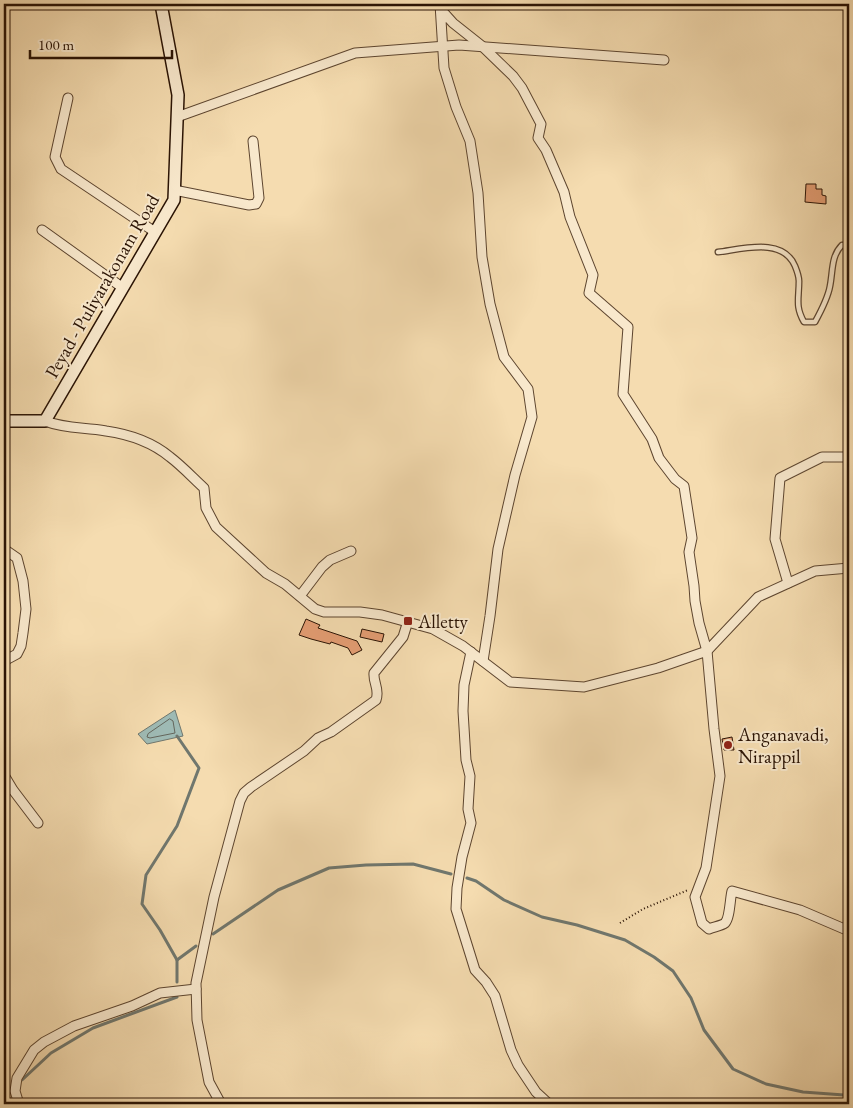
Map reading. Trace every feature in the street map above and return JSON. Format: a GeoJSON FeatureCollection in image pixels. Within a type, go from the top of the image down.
{"type":"FeatureCollection","features":[{"type":"Feature","properties":{"kind":"main road","name":"Peyad - Puliyarakonam Road"},"geometry":{"type":"LineString","coordinates":[[45,421],[174,200],[178,95],[162,5]]}},
{"type":"Feature","properties":{"kind":"main road"},"geometry":{"type":"LineString","coordinates":[[4,421],[45,421]]}},
{"type":"Feature","properties":{"kind":"street"},"geometry":{"type":"LineString","coordinates":[[440,4],[444,68],[456,107],[470,141],[478,193],[482,257],[498,336],[504,357],[528,389],[532,417],[514,476],[498,549],[490,616],[482,661]]}},
{"type":"Feature","properties":{"kind":"street"},"geometry":{"type":"LineString","coordinates":[[444,18],[444,12],[452,23],[482,46],[513,76],[522,88],[541,124],[538,138],[546,150],[564,192],[570,217],[593,275],[588,293],[628,327],[623,394],[652,439],[659,458],[675,479],[684,486],[692,538],[689,552],[694,600],[698,623],[707,651],[720,776],[706,868],[695,897],[702,923],[709,929],[724,924],[728,918],[732,890],[800,910],[849,932]]}},
{"type":"Feature","properties":{"kind":"street"},"geometry":{"type":"LineString","coordinates":[[177,117],[355,53],[459,45],[664,60]]}},
{"type":"Feature","properties":{"kind":"street"},"geometry":{"type":"LineString","coordinates":[[68,98],[55,157],[60,170],[155,232]]}},
{"type":"Feature","properties":{"kind":"street"},"geometry":{"type":"LineString","coordinates":[[174,190],[240,204],[256,204],[259,198],[253,142]]}},
{"type":"Feature","properties":{"kind":"street"},"geometry":{"type":"LineString","coordinates":[[42,230],[122,288]]}},
{"type":"Feature","properties":{"kind":"street"},"geometry":{"type":"LineString","coordinates":[[45,421],[59,426],[104,430],[127,435],[168,455],[204,488],[206,508],[216,527],[266,572],[300,596],[314,609],[324,612],[360,612],[382,615],[433,629],[471,652],[510,682],[584,687],[658,668],[707,651],[758,597],[815,571],[849,568]]}},
{"type":"Feature","properties":{"kind":"street"},"geometry":{"type":"LineString","coordinates":[[788,583],[775,539],[780,478],[822,457],[849,457]]}},
{"type":"Feature","properties":{"kind":"street"},"geometry":{"type":"LineString","coordinates":[[4,548],[17,558],[23,581],[26,609],[21,646],[17,654],[4,661]]}},
{"type":"Feature","properties":{"kind":"street"},"geometry":{"type":"LineString","coordinates":[[300,596],[322,567],[330,560],[351,551]]}},
{"type":"Feature","properties":{"kind":"street"},"geometry":{"type":"LineString","coordinates":[[221,1104],[209,1082],[197,1020],[196,983],[214,897],[242,797],[247,790],[279,766],[297,756],[318,738],[376,700],[378,691],[374,674],[403,637],[408,621]]}},
{"type":"Feature","properties":{"kind":"street"},"geometry":{"type":"LineString","coordinates":[[471,652],[464,685],[463,711],[466,760],[470,776],[468,809],[471,823],[462,857],[456,909],[475,970],[495,996],[511,1050],[518,1065],[536,1092],[549,1104]]}},
{"type":"Feature","properties":{"kind":"street"},"geometry":{"type":"LineString","coordinates":[[4,775],[6,786],[38,823]]}},
{"type":"Feature","properties":{"kind":"street"},"geometry":{"type":"LineString","coordinates":[[19,1104],[15,1091],[17,1078],[34,1050],[44,1042],[74,1026],[132,1006],[160,993],[196,989]]}},
{"type":"Feature","properties":{"kind":"lane"},"geometry":{"type":"LineString","coordinates":[[162,5],[183,4]]}},
{"type":"Feature","properties":{"kind":"lane"},"geometry":{"type":"LineString","coordinates":[[718,252],[758,247],[782,250],[791,258],[800,278],[798,312],[804,322],[815,322],[830,287],[836,251],[842,245],[849,246]]}},
{"type":"Feature","properties":{"kind":"path"},"geometry":{"type":"LineString","coordinates":[[620,923],[643,909],[699,886]]}},
{"type":"Feature","properties":{"kind":"water"},"geometry":{"type":"Polygon","coordinates":[[[175,710],[183,736],[147,744],[138,734],[175,710]]]}},
{"type":"Feature","properties":{"kind":"building"},"geometry":{"type":"Polygon","coordinates":[[[806,184],[816,184],[816,189],[822,189],[822,195],[826,196],[826,204],[805,202],[806,184]]]}},
{"type":"Feature","properties":{"kind":"building"},"geometry":{"type":"Polygon","coordinates":[[[306,619],[320,625],[318,628],[357,641],[362,650],[352,655],[348,648],[299,635],[306,619]]]}},
{"type":"Feature","properties":{"kind":"building"},"geometry":{"type":"Polygon","coordinates":[[[362,629],[384,634],[382,642],[360,637],[362,629]]]}},
{"type":"Feature","properties":{"kind":"building","name":"Anganavadi, Nirappil"},"geometry":{"type":"Polygon","coordinates":[[[732,737],[734,750],[724,750],[722,739],[732,737]]]}},
{"type":"Feature","properties":{"kind":"waterway"},"geometry":{"type":"LineString","coordinates":[[177,736],[199,768],[177,826],[146,875],[142,904],[177,960],[177,982]]}},
{"type":"Feature","properties":{"kind":"waterway"},"geometry":{"type":"LineString","coordinates":[[213,934],[278,890],[329,868],[413,864],[451,874]]}},
{"type":"Feature","properties":{"kind":"waterway"},"geometry":{"type":"LineString","coordinates":[[467,878],[476,881],[504,900],[542,917],[577,925],[625,940],[654,957],[673,971],[691,998],[704,1030],[733,1069],[766,1084],[803,1092],[849,1094]]}},
{"type":"Feature","properties":{"kind":"waterway"},"geometry":{"type":"LineString","coordinates":[[177,960],[196,946]]}},
{"type":"Feature","properties":{"kind":"waterway"},"geometry":{"type":"LineString","coordinates":[[22,1080],[51,1053],[93,1028],[177,997]]}},
{"type":"Feature","properties":{"kind":"waterway"},"geometry":{"type":"LineString","coordinates":[[4,1098],[8,1094]]}},
{"type":"Feature","properties":{"kind":"place","name":"Alletty"},"geometry":{"type":"Point","coordinates":[408,621]}},
{"type":"Feature","properties":{"kind":"place","name":"Anganavadi, Nirappil"},"geometry":{"type":"Point","coordinates":[728,745]}}]}
